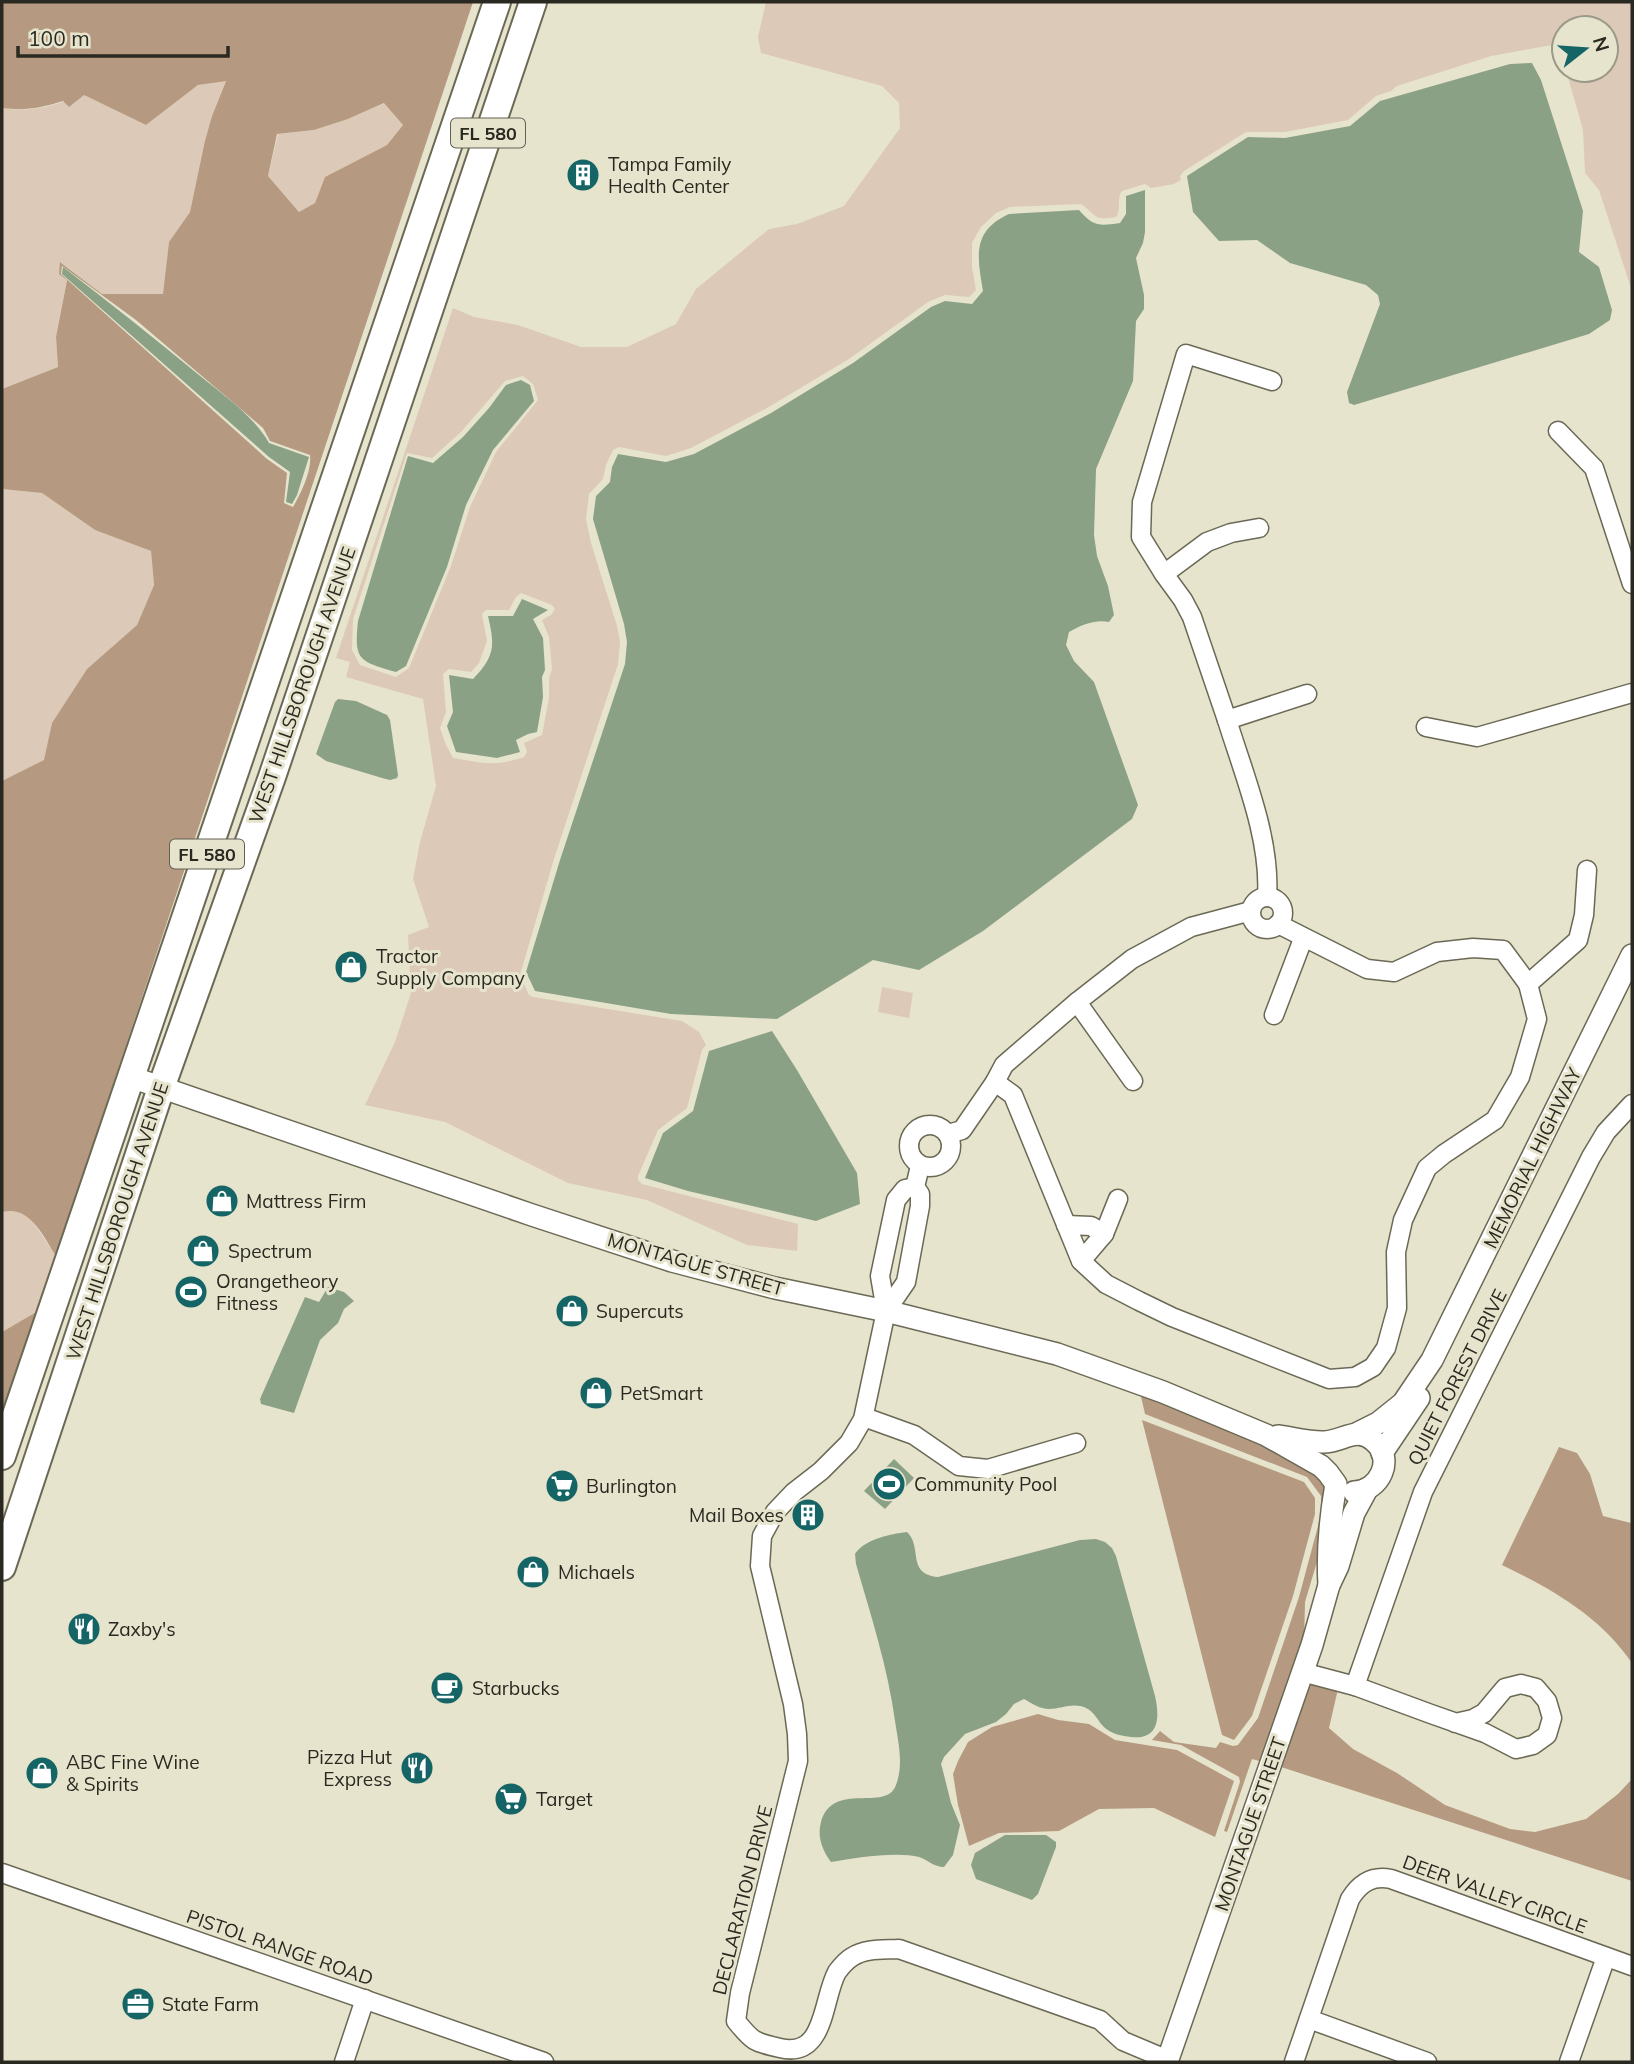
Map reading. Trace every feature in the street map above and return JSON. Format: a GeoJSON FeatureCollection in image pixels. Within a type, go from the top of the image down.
{"type":"FeatureCollection","features":[{"type":"Feature","properties":{"kind":"main road","name":"WEST HILLSBOROUGH AVENUE"},"geometry":{"type":"LineString","coordinates":[[2,1456],[497,2]]}},
{"type":"Feature","properties":{"kind":"main road","name":"WEST HILLSBOROUGH AVENUE"},"geometry":{"type":"LineString","coordinates":[[2,1567],[162,1088],[272,777],[533,2]]}},
{"type":"Feature","properties":{"kind":"street"},"geometry":{"type":"LineString","coordinates":[[1267,897],[1268,877],[1259,826],[1192,617],[1141,537],[1142,502],[1186,354],[1272,380]]}},
{"type":"Feature","properties":{"kind":"street"},"geometry":{"type":"LineString","coordinates":[[1558,431],[1594,468],[1632,584]]}},
{"type":"Feature","properties":{"kind":"street"},"geometry":{"type":"LineString","coordinates":[[1164,574],[1207,542],[1231,533],[1259,528]]}},
{"type":"Feature","properties":{"kind":"street"},"geometry":{"type":"LineString","coordinates":[[1426,727],[1477,737],[1632,693]]}},
{"type":"Feature","properties":{"kind":"street"},"geometry":{"type":"LineString","coordinates":[[1227,720],[1307,694]]}},
{"type":"Feature","properties":{"kind":"street"},"geometry":{"type":"LineString","coordinates":[[1528,984],[1578,940],[1584,915],[1587,870]]}},
{"type":"Feature","properties":{"kind":"street"},"geometry":{"type":"LineString","coordinates":[[1267,897],[1277,900],[1282,915],[1278,925],[1268,929],[1257,926],[1251,911],[1258,899],[1267,897]]}},
{"type":"Feature","properties":{"kind":"street"},"geometry":{"type":"LineString","coordinates":[[948,1134],[962,1130],[1004,1065],[1132,959],[1191,926],[1251,911]]}},
{"type":"Feature","properties":{"kind":"street"},"geometry":{"type":"LineString","coordinates":[[995,1082],[1013,1095],[1082,1261],[1106,1284],[1172,1317],[1329,1379],[1355,1377],[1373,1367],[1386,1348],[1396,1308],[1396,1252],[1403,1220],[1427,1168],[1495,1120],[1520,1077],[1537,1019],[1528,984],[1503,950],[1474,948],[1437,952],[1394,972],[1367,969],[1278,925]]}},
{"type":"Feature","properties":{"kind":"street"},"geometry":{"type":"LineString","coordinates":[[1275,1015],[1303,939]]}},
{"type":"Feature","properties":{"kind":"street","name":"MEMORIAL HIGHWAY"},"geometry":{"type":"LineString","coordinates":[[1324,1442],[1356,1434],[1378,1423],[1403,1403],[1432,1360],[1632,955]]}},
{"type":"Feature","properties":{"kind":"street"},"geometry":{"type":"LineString","coordinates":[[1077,1002],[1133,1081]]}},
{"type":"Feature","properties":{"kind":"street","name":"MONTAGUE STREET"},"geometry":{"type":"LineString","coordinates":[[131,1077],[672,1261],[1057,1354],[1163,1392],[1266,1435],[1321,1466],[1336,1484],[1327,1556],[1329,1585]]}},
{"type":"Feature","properties":{"kind":"street","name":"QUIET FOREST DRIVE"},"geometry":{"type":"LineString","coordinates":[[1355,1686],[1423,1492],[1591,1157],[1606,1132],[1632,1104]]}},
{"type":"Feature","properties":{"kind":"street"},"geometry":{"type":"LineString","coordinates":[[923,1125],[939,1126],[948,1134],[951,1153],[939,1167],[920,1166],[910,1155],[910,1136],[923,1125]]}},
{"type":"Feature","properties":{"kind":"street"},"geometry":{"type":"LineString","coordinates":[[886,1311],[905,1282],[920,1206],[920,1194],[915,1187],[920,1166]]}},
{"type":"Feature","properties":{"kind":"street"},"geometry":{"type":"LineString","coordinates":[[886,1311],[880,1276],[896,1200],[905,1189],[915,1187]]}},
{"type":"Feature","properties":{"kind":"street"},"geometry":{"type":"LineString","coordinates":[[1082,1261],[1104,1234],[1118,1199]]}},
{"type":"Feature","properties":{"kind":"street"},"geometry":{"type":"LineString","coordinates":[[1066,1225],[1091,1226],[1104,1234]]}},
{"type":"Feature","properties":{"kind":"street","name":"DECLARATION DRIVE"},"geometry":{"type":"LineString","coordinates":[[886,1311],[864,1416],[849,1443],[775,1512],[762,1535],[760,1566],[793,1704],[798,1761],[740,1993],[736,2021],[751,2040],[793,2051],[804,2047],[820,2028],[837,1972],[852,1957],[872,1950],[899,1950],[1100,2020],[1123,2040],[1168,2061]]}},
{"type":"Feature","properties":{"kind":"street","name":"MEMORIAL HIGHWAY"},"geometry":{"type":"LineString","coordinates":[[1367,1489],[1381,1476],[1384,1467],[1382,1453],[1424,1391],[1432,1360]]}},
{"type":"Feature","properties":{"kind":"street"},"geometry":{"type":"LineString","coordinates":[[864,1416],[914,1435],[959,1466],[988,1469],[1076,1443]]}},
{"type":"Feature","properties":{"kind":"street"},"geometry":{"type":"LineString","coordinates":[[1356,1434],[1374,1441],[1382,1453]]}},
{"type":"Feature","properties":{"kind":"street","name":"MONTAGUE STREET"},"geometry":{"type":"LineString","coordinates":[[1266,1435],[1324,1442]]}},
{"type":"Feature","properties":{"kind":"street"},"geometry":{"type":"LineString","coordinates":[[1336,1484],[1350,1492],[1367,1489]]}},
{"type":"Feature","properties":{"kind":"street","name":"MONTAGUE STREET"},"geometry":{"type":"LineString","coordinates":[[1168,2061],[1354,1513],[1367,1489]]}},
{"type":"Feature","properties":{"kind":"street"},"geometry":{"type":"LineString","coordinates":[[1302,1672],[1355,1686],[1455,1723],[1485,1733],[1516,1749],[1533,1745],[1547,1735],[1552,1718],[1547,1701],[1536,1688],[1521,1684],[1505,1688],[1484,1713],[1474,1719],[1455,1723]]}},
{"type":"Feature","properties":{"kind":"street","name":"PISTOL RANGE ROAD"},"geometry":{"type":"LineString","coordinates":[[2,1873],[544,2062]]}},
{"type":"Feature","properties":{"kind":"street","name":"DEER VALLEY CIRCLE"},"geometry":{"type":"LineString","coordinates":[[1294,2062],[1350,1899],[1362,1884],[1381,1877],[1632,1966]]}},
{"type":"Feature","properties":{"kind":"street"},"geometry":{"type":"LineString","coordinates":[[1569,2062],[1606,1956]]}},
{"type":"Feature","properties":{"kind":"street"},"geometry":{"type":"LineString","coordinates":[[344,2062],[365,1999]]}},
{"type":"Feature","properties":{"kind":"street"},"geometry":{"type":"LineString","coordinates":[[1308,2019],[1427,2062]]}},
{"type":"Feature","properties":{"kind":"shaded area"},"geometry":{"type":"Polygon","coordinates":[[[2,2],[473,2],[56,1256],[41,1231],[28,1218],[12,1211],[2,1212],[2,781],[44,760],[52,723],[87,669],[137,625],[154,585],[151,551],[95,530],[42,493],[2,489],[2,389],[58,367],[56,337],[67,280],[59,274],[60,262],[102,294],[163,294],[169,242],[190,212],[205,141],[226,81],[198,85],[146,125],[84,95],[69,107],[63,101],[33,108],[2,108],[2,2]],[[384,103],[314,130],[277,134],[268,176],[299,212],[315,203],[325,177],[387,145],[403,125],[384,103]],[[62,266],[61,274],[267,459],[287,473],[284,503],[293,507],[308,475],[310,455],[270,441],[263,428],[136,320],[62,266]]]}},
{"type":"Feature","properties":{"kind":"shaded area"},"geometry":{"type":"Polygon","coordinates":[[[766,2],[1632,2],[1632,291],[1599,190],[1585,173],[1583,130],[1570,84],[1620,84],[1620,14],[1550,14],[1550,45],[1491,56],[1397,86],[1376,96],[1348,120],[1285,132],[1246,132],[1184,171],[1180,176],[1181,180],[1174,184],[1151,188],[1145,184],[1122,191],[1116,217],[1099,218],[1081,204],[1010,207],[996,213],[981,227],[972,243],[976,290],[969,297],[945,295],[928,302],[849,359],[767,408],[691,448],[666,456],[619,447],[613,450],[603,479],[589,494],[586,519],[617,626],[620,642],[618,664],[554,859],[520,975],[529,995],[533,997],[682,1021],[699,1032],[706,1045],[702,1050],[687,1108],[658,1130],[638,1180],[642,1184],[798,1224],[797,1251],[747,1245],[647,1200],[568,1183],[445,1122],[365,1105],[395,1042],[411,993],[408,935],[429,927],[413,879],[436,786],[423,699],[346,677],[350,662],[336,658],[453,308],[474,317],[518,325],[581,347],[627,347],[676,324],[696,289],[769,229],[797,224],[844,206],[900,128],[899,103],[882,86],[761,53],[758,37],[766,2]],[[523,376],[505,381],[461,432],[432,458],[407,453],[353,619],[352,650],[360,665],[396,677],[409,668],[451,566],[470,507],[496,452],[538,400],[533,384],[523,376]],[[521,593],[509,610],[486,610],[482,614],[487,641],[479,663],[471,672],[449,669],[443,674],[446,712],[440,728],[453,758],[488,763],[514,760],[524,757],[527,752],[524,743],[542,735],[552,669],[549,637],[542,620],[555,609],[552,605],[521,593]]]}},
{"type":"Feature","properties":{"kind":"shaded area"},"geometry":{"type":"Polygon","coordinates":[[[1532,63],[1541,80],[1583,211],[1579,252],[1599,267],[1612,310],[1610,320],[1589,334],[1354,405],[1349,403],[1347,392],[1380,304],[1378,295],[1366,285],[1290,263],[1257,240],[1219,241],[1193,212],[1187,176],[1248,137],[1285,138],[1350,126],[1380,101],[1510,64],[1532,63]]]}},
{"type":"Feature","properties":{"kind":"shaded area"},"geometry":{"type":"Polygon","coordinates":[[[226,80],[212,116],[190,212],[169,242],[163,295],[102,294],[61,262],[59,274],[67,279],[56,337],[58,367],[2,389],[2,108],[34,109],[84,95],[146,125],[198,85],[226,80]]]}},
{"type":"Feature","properties":{"kind":"shaded area"},"geometry":{"type":"Polygon","coordinates":[[[385,103],[403,125],[387,145],[325,177],[315,203],[299,212],[268,176],[278,134],[314,130],[385,103]]]}},
{"type":"Feature","properties":{"kind":"shaded area"},"geometry":{"type":"Polygon","coordinates":[[[1145,190],[1145,232],[1136,258],[1144,295],[1144,309],[1136,321],[1133,381],[1096,469],[1094,535],[1097,556],[1108,586],[1114,615],[1109,622],[1088,623],[1069,632],[1066,645],[1074,661],[1094,682],[1138,805],[1132,819],[983,931],[919,970],[873,960],[777,1019],[671,1014],[535,991],[526,972],[625,664],[627,642],[624,624],[593,519],[596,496],[610,482],[612,467],[618,454],[666,462],[694,454],[771,413],[853,363],[931,307],[945,301],[972,304],[983,291],[979,256],[983,237],[988,228],[1009,214],[1079,210],[1097,224],[1120,223],[1126,214],[1126,196],[1145,190]]]}},
{"type":"Feature","properties":{"kind":"shaded area"},"geometry":{"type":"Polygon","coordinates":[[[63,267],[237,406],[269,443],[309,457],[292,504],[286,502],[290,472],[269,457],[62,274],[63,267]]]}},
{"type":"Feature","properties":{"kind":"shaded area"},"geometry":{"type":"Polygon","coordinates":[[[521,380],[530,385],[534,401],[493,450],[466,505],[447,567],[406,666],[396,672],[373,665],[361,657],[358,651],[358,621],[408,456],[433,463],[463,437],[506,385],[521,380]]]}},
{"type":"Feature","properties":{"kind":"shaded area"},"geometry":{"type":"Polygon","coordinates":[[[2,489],[42,493],[95,530],[151,551],[154,585],[137,625],[87,669],[52,723],[45,760],[2,781],[2,489]]]}},
{"type":"Feature","properties":{"kind":"shaded area"},"geometry":{"type":"Polygon","coordinates":[[[522,599],[548,610],[533,619],[543,638],[545,670],[537,732],[516,740],[520,752],[497,758],[456,752],[447,726],[453,712],[449,675],[473,679],[486,664],[491,650],[492,635],[488,616],[513,616],[522,599]]]}},
{"type":"Feature","properties":{"kind":"shaded area"},"geometry":{"type":"Polygon","coordinates":[[[338,699],[356,701],[387,715],[390,720],[397,778],[382,778],[326,761],[316,754],[338,699]]]}},
{"type":"Feature","properties":{"kind":"shaded area"},"geometry":{"type":"Polygon","coordinates":[[[882,987],[913,993],[909,1018],[878,1012],[882,987]]]}},
{"type":"Feature","properties":{"kind":"shaded area"},"geometry":{"type":"Polygon","coordinates":[[[772,1031],[857,1173],[860,1204],[816,1221],[688,1191],[645,1178],[663,1133],[693,1111],[709,1051],[772,1031]]]}},
{"type":"Feature","properties":{"kind":"shaded area"},"geometry":{"type":"Polygon","coordinates":[[[11,1210],[29,1216],[56,1256],[38,1311],[2,1332],[2,1212],[11,1210]]]}},
{"type":"Feature","properties":{"kind":"shaded area"},"geometry":{"type":"Polygon","coordinates":[[[328,1287],[344,1292],[354,1301],[344,1309],[338,1323],[320,1340],[294,1413],[261,1404],[260,1399],[305,1297],[319,1302],[328,1287]]]}},
{"type":"Feature","properties":{"kind":"shaded area"},"geometry":{"type":"Polygon","coordinates":[[[38,1311],[2,1416],[2,1332],[38,1311]]]}},
{"type":"Feature","properties":{"kind":"shaded area"},"geometry":{"type":"Polygon","coordinates":[[[1140,1392],[1257,1439],[1316,1472],[1327,1488],[1319,1555],[1305,1602],[1304,1644],[1263,1762],[1252,1759],[1227,1832],[1224,1831],[1240,1782],[1239,1777],[1181,1745],[1152,1740],[1160,1731],[1174,1742],[1216,1748],[1220,1742],[1238,1745],[1258,1718],[1299,1597],[1321,1515],[1321,1496],[1307,1477],[1145,1414],[1140,1392]]]}},
{"type":"Feature","properties":{"kind":"shaded area"},"geometry":{"type":"Polygon","coordinates":[[[1142,1420],[1304,1482],[1315,1498],[1315,1514],[1293,1596],[1252,1716],[1234,1740],[1222,1735],[1142,1420]]]}},
{"type":"Feature","properties":{"kind":"shaded area"},"geometry":{"type":"Polygon","coordinates":[[[1559,1447],[1577,1453],[1590,1474],[1603,1516],[1631,1523],[1632,1521],[1632,1663],[1605,1631],[1574,1605],[1502,1565],[1559,1447]]]}},
{"type":"Feature","properties":{"kind":"shaded area","name":"Community Pool"},"geometry":{"type":"Polygon","coordinates":[[[894,1459],[914,1478],[885,1509],[864,1491],[894,1459]]]}},
{"type":"Feature","properties":{"kind":"shaded area"},"geometry":{"type":"Polygon","coordinates":[[[907,1532],[912,1538],[922,1571],[938,1577],[1080,1540],[1096,1539],[1105,1542],[1116,1556],[1155,1696],[1157,1719],[1152,1731],[1147,1735],[1128,1737],[1108,1730],[1092,1712],[1081,1706],[1046,1709],[1024,1699],[1014,1704],[996,1722],[965,1734],[944,1757],[941,1764],[960,1825],[953,1855],[944,1867],[910,1855],[831,1862],[820,1838],[821,1822],[827,1810],[836,1802],[847,1799],[882,1797],[890,1793],[896,1785],[900,1769],[900,1753],[888,1681],[855,1554],[871,1541],[907,1532]]]}},
{"type":"Feature","properties":{"kind":"shaded area"},"geometry":{"type":"Polygon","coordinates":[[[1307,1681],[1338,1689],[1329,1728],[1353,1749],[1397,1773],[1445,1805],[1510,1829],[1535,1832],[1586,1819],[1618,1794],[1632,1779],[1632,1881],[1278,1766],[1307,1681]]]}},
{"type":"Feature","properties":{"kind":"shaded area"},"geometry":{"type":"Polygon","coordinates":[[[1038,1714],[1089,1724],[1115,1740],[1177,1750],[1234,1781],[1215,1837],[1154,1808],[1099,1809],[1059,1831],[999,1833],[969,1846],[953,1774],[958,1761],[968,1742],[992,1727],[1038,1714]]]}},
{"type":"Feature","properties":{"kind":"shaded area"},"geometry":{"type":"Polygon","coordinates":[[[1005,1835],[1046,1835],[1056,1842],[1038,1894],[1032,1900],[976,1879],[971,1865],[975,1853],[1005,1835]]]}},
{"type":"Feature","properties":{"kind":"place","name":"Tampa Family Health Center"},"geometry":{"type":"Point","coordinates":[583,175]}},
{"type":"Feature","properties":{"kind":"place","name":"Tractor Supply Company"},"geometry":{"type":"Point","coordinates":[351,967]}},
{"type":"Feature","properties":{"kind":"place","name":"Mattress Firm"},"geometry":{"type":"Point","coordinates":[222,1201]}},
{"type":"Feature","properties":{"kind":"place","name":"Spectrum"},"geometry":{"type":"Point","coordinates":[203,1251]}},
{"type":"Feature","properties":{"kind":"place","name":"Orangetheory Fitness"},"geometry":{"type":"Point","coordinates":[191,1292]}},
{"type":"Feature","properties":{"kind":"place","name":"Supercuts"},"geometry":{"type":"Point","coordinates":[572,1311]}},
{"type":"Feature","properties":{"kind":"place","name":"PetSmart"},"geometry":{"type":"Point","coordinates":[596,1393]}},
{"type":"Feature","properties":{"kind":"place","name":"Community Pool"},"geometry":{"type":"Point","coordinates":[889,1484]}},
{"type":"Feature","properties":{"kind":"place","name":"Burlington"},"geometry":{"type":"Point","coordinates":[562,1486]}},
{"type":"Feature","properties":{"kind":"place","name":"Mail Boxes"},"geometry":{"type":"Point","coordinates":[808,1515]}},
{"type":"Feature","properties":{"kind":"place","name":"Michaels"},"geometry":{"type":"Point","coordinates":[533,1572]}},
{"type":"Feature","properties":{"kind":"place","name":"Zaxby's"},"geometry":{"type":"Point","coordinates":[84,1629]}},
{"type":"Feature","properties":{"kind":"place","name":"Starbucks"},"geometry":{"type":"Point","coordinates":[447,1688]}},
{"type":"Feature","properties":{"kind":"place","name":"Pizza Hut Express"},"geometry":{"type":"Point","coordinates":[417,1768]}},
{"type":"Feature","properties":{"kind":"place","name":"ABC Fine Wine & Spirits"},"geometry":{"type":"Point","coordinates":[42,1773]}},
{"type":"Feature","properties":{"kind":"place","name":"Target"},"geometry":{"type":"Point","coordinates":[511,1799]}},
{"type":"Feature","properties":{"kind":"place","name":"State Farm"},"geometry":{"type":"Point","coordinates":[138,2004]}}]}
